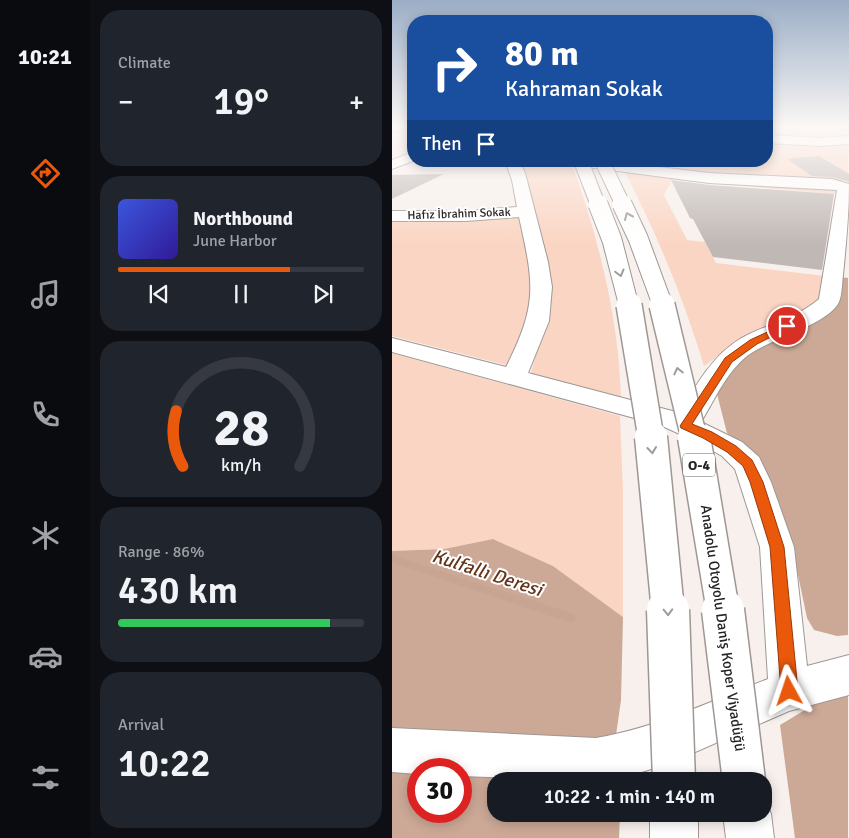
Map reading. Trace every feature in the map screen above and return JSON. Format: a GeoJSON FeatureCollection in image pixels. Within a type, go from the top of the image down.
{"type":"FeatureCollection","features":[{"type":"Feature","properties":{"kind":"main road"},"geometry":{"type":"LineString","coordinates":[[514,167],[519,178],[540,269],[541,302],[531,339],[514,377]]}},
{"type":"Feature","properties":{"kind":"main road"},"geometry":{"type":"LineString","coordinates":[[583,167],[612,240],[630,309],[652,443],[667,594],[674,772]]}},
{"type":"Feature","properties":{"kind":"main road","name":"Anadolu Otoyolu Daniş Koper Viyadüğü"},"geometry":{"type":"LineString","coordinates":[[619,167],[638,238],[663,307],[695,442],[721,592],[743,772]]}},
{"type":"Feature","properties":{"kind":"main road"},"geometry":{"type":"LineString","coordinates":[[638,167],[709,178],[832,184],[838,185],[845,190],[829,301],[812,314],[754,342],[734,355],[716,376],[686,426]]}},
{"type":"Feature","properties":{"kind":"main road"},"geometry":{"type":"LineString","coordinates":[[778,182],[812,174]]}},
{"type":"Feature","properties":{"kind":"main road","name":"Hafız İbrahim Sokak"},"geometry":{"type":"LineString","coordinates":[[392,216],[466,216],[526,211]]}},
{"type":"Feature","properties":{"kind":"main road"},"geometry":{"type":"LineString","coordinates":[[392,345],[670,419],[707,435],[732,449],[748,464],[756,482],[777,547],[789,691]]}},
{"type":"Feature","properties":{"kind":"main road"},"geometry":{"type":"LineString","coordinates":[[392,750],[596,760],[626,756],[789,691],[848,675]]}},
{"type":"Feature","properties":{"kind":"main road"},"geometry":{"type":"LineString","coordinates":[[674,822],[674,838]]}},
{"type":"Feature","properties":{"kind":"main road"},"geometry":{"type":"LineString","coordinates":[[749,822],[750,838]]}},
{"type":"Feature","properties":{"kind":"shaded area"},"geometry":{"type":"Polygon","coordinates":[[[848,166],[848,177],[844,177],[842,182],[635,168],[848,166]]]}},
{"type":"Feature","properties":{"kind":"shaded area"},"geometry":{"type":"Polygon","coordinates":[[[521,167],[573,167],[593,228],[609,293],[617,345],[621,398],[530,375],[550,308],[551,284],[548,259],[521,167]]]}},
{"type":"Feature","properties":{"kind":"shaded area"},"geometry":{"type":"Polygon","coordinates":[[[624,171],[830,188],[835,191],[836,194],[672,180],[664,195],[687,240],[705,242],[716,263],[825,276],[821,297],[810,307],[734,345],[704,366],[688,316],[669,267],[648,218],[624,171]]]}},
{"type":"Feature","properties":{"kind":"shaded area"},"geometry":{"type":"Polygon","coordinates":[[[519,214],[530,264],[532,295],[526,322],[506,365],[392,336],[392,218],[519,214]]]}},
{"type":"Feature","properties":{"kind":"shaded area"},"geometry":{"type":"Polygon","coordinates":[[[841,277],[848,278],[848,635],[837,636],[814,630],[807,618],[792,546],[743,445],[727,433],[717,394],[731,368],[752,349],[832,310],[841,298],[841,277]]]}},
{"type":"Feature","properties":{"kind":"shaded area"},"geometry":{"type":"Polygon","coordinates":[[[392,353],[620,416],[623,492],[623,617],[553,566],[493,539],[444,549],[392,551],[392,353]]]}},
{"type":"Feature","properties":{"kind":"shaded area"},"geometry":{"type":"Polygon","coordinates":[[[493,539],[553,566],[623,617],[621,700],[615,742],[392,731],[392,551],[444,549],[493,539]]]}},
{"type":"Feature","properties":{"kind":"shaded area"},"geometry":{"type":"Polygon","coordinates":[[[848,684],[848,838],[795,838],[780,725],[848,684]]]}},
{"type":"Feature","properties":{"kind":"shaded area"},"geometry":{"type":"Polygon","coordinates":[[[392,770],[407,771],[407,823],[472,823],[472,773],[487,774],[487,822],[620,822],[619,838],[392,838],[392,770]]]}},
{"type":"Feature","properties":{"kind":"building"},"geometry":{"type":"Polygon","coordinates":[[[797,166],[836,166],[849,174],[849,182],[832,177],[812,176],[797,166]]]}},
{"type":"Feature","properties":{"kind":"building"},"geometry":{"type":"Polygon","coordinates":[[[444,174],[392,199],[392,175],[444,174]]]}},
{"type":"Feature","properties":{"kind":"building"},"geometry":{"type":"Polygon","coordinates":[[[671,180],[709,185],[834,194],[822,270],[713,257],[693,219],[690,218],[671,180]]]}},
{"type":"Feature","properties":{"kind":"waterway","name":"Kulfallı Deresi"},"geometry":{"type":"LineString","coordinates":[[392,559],[571,618]]}},
{"type":"Feature","properties":{"kind":"route"},"geometry":{"type":"LineString","coordinates":[[787,326],[740,350],[728,360],[716,376],[686,426],[732,449],[748,464],[756,482],[777,547],[789,691]]}}]}
